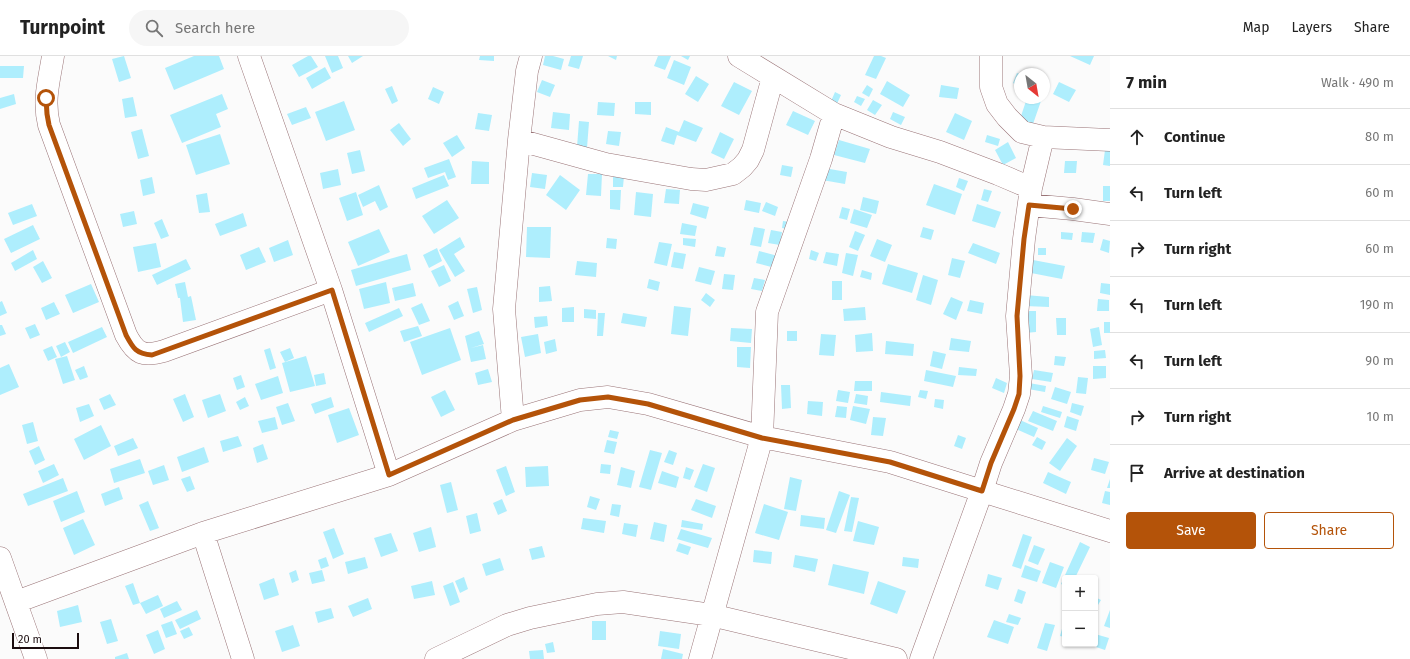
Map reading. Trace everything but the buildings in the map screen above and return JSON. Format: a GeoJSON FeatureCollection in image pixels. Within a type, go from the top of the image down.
{"type":"FeatureCollection","features":[{"type":"Feature","properties":{"kind":"street"},"geometry":{"type":"LineString","coordinates":[[53,56],[46,98],[49,125],[126,335],[132,346],[138,351],[152,355],[332,290]]}},
{"type":"Feature","properties":{"kind":"street"},"geometry":{"type":"LineString","coordinates":[[249,56],[332,290],[389,475]]}},
{"type":"Feature","properties":{"kind":"street"},"geometry":{"type":"LineString","coordinates":[[513,420],[504,309],[519,140],[527,71],[532,56]]}},
{"type":"Feature","properties":{"kind":"street"},"geometry":{"type":"LineString","coordinates":[[739,56],[834,114],[891,137],[940,152],[998,174],[1030,196],[1073,209],[1110,214]]}},
{"type":"Feature","properties":{"kind":"street"},"geometry":{"type":"LineString","coordinates":[[991,56],[991,86],[996,104],[1022,132],[1043,137],[1110,140]]}},
{"type":"Feature","properties":{"kind":"street"},"geometry":{"type":"LineString","coordinates":[[519,140],[606,164],[691,179],[706,180],[733,174],[748,160],[753,150],[772,77]]}},
{"type":"Feature","properties":{"kind":"street"},"geometry":{"type":"LineString","coordinates":[[700,659],[711,615],[762,438],[767,312],[821,159],[834,114]]}},
{"type":"Feature","properties":{"kind":"street"},"geometry":{"type":"LineString","coordinates":[[921,659],[991,463],[1019,394],[1020,376],[1017,316],[1024,239],[1030,196],[1043,137]]}},
{"type":"Feature","properties":{"kind":"street"},"geometry":{"type":"LineString","coordinates":[[16,602],[203,533],[389,475],[513,420],[580,400],[608,397],[648,404],[762,438],[890,462],[1110,531]]}},
{"type":"Feature","properties":{"kind":"street"},"geometry":{"type":"LineString","coordinates":[[203,533],[243,659]]}},
{"type":"Feature","properties":{"kind":"street"},"geometry":{"type":"LineString","coordinates":[[0,558],[36,659]]}},
{"type":"Feature","properties":{"kind":"street"},"geometry":{"type":"LineString","coordinates":[[436,659],[507,625],[530,618],[596,604],[623,602],[711,615],[896,659]]}},
{"type":"Feature","properties":{"kind":"route"},"geometry":{"type":"LineString","coordinates":[[46,98],[49,125],[126,335],[132,346],[138,351],[152,355],[332,290],[389,475],[513,420],[580,400],[608,397],[648,404],[762,438],[890,462],[982,491],[991,463],[1019,394],[1020,376],[1017,316],[1024,239],[1029,205],[1073,209]]}}]}
